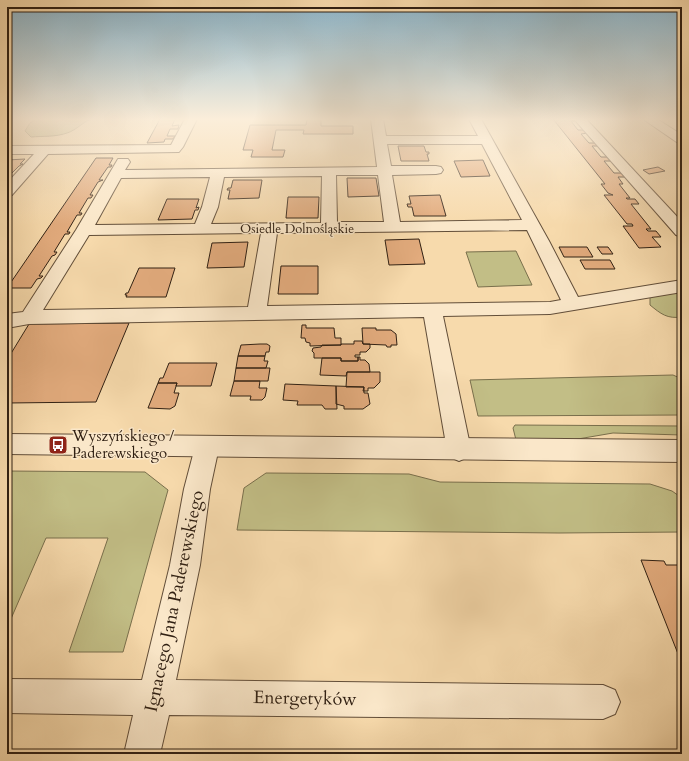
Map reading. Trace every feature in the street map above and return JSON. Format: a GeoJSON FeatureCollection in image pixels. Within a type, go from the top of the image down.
{"type":"FeatureCollection","features":[{"type":"Feature","properties":{"kind":"street"},"geometry":{"type":"LineString","coordinates":[[7,192],[40,155]]}},
{"type":"Feature","properties":{"kind":"street"},"geometry":{"type":"LineString","coordinates":[[29,316],[84,230],[128,155]]}},
{"type":"Feature","properties":{"kind":"street"},"geometry":{"type":"LineString","coordinates":[[382,155],[393,227]]}},
{"type":"Feature","properties":{"kind":"street"},"geometry":{"type":"LineString","coordinates":[[493,155],[573,305]]}},
{"type":"Feature","properties":{"kind":"street"},"geometry":{"type":"LineString","coordinates":[[612,155],[682,232]]}},
{"type":"Feature","properties":{"kind":"street"},"geometry":{"type":"LineString","coordinates":[[116,174],[436,170]]}},
{"type":"Feature","properties":{"kind":"street"},"geometry":{"type":"LineString","coordinates":[[201,228],[210,207],[218,172]]}},
{"type":"Feature","properties":{"kind":"street"},"geometry":{"type":"LineString","coordinates":[[328,228],[330,172]]}},
{"type":"Feature","properties":{"kind":"street","name":"Osiedle Dolnośląskie"},"geometry":{"type":"LineString","coordinates":[[84,230],[531,225]]}},
{"type":"Feature","properties":{"kind":"street"},"geometry":{"type":"LineString","coordinates":[[257,312],[270,228]]}},
{"type":"Feature","properties":{"kind":"street"},"geometry":{"type":"LineString","coordinates":[[7,321],[29,316],[550,308],[682,286]]}},
{"type":"Feature","properties":{"kind":"street"},"geometry":{"type":"LineString","coordinates":[[432,310],[459,450]]}},
{"type":"Feature","properties":{"kind":"street"},"geometry":{"type":"LineString","coordinates":[[7,444],[459,450],[682,451]]}},
{"type":"Feature","properties":{"kind":"street","name":"Ignacego Jana Paderewskiego"},"geometry":{"type":"LineString","coordinates":[[142,754],[185,565],[197,489],[207,447]]}},
{"type":"Feature","properties":{"kind":"street","name":"Energetyków"},"geometry":{"type":"LineString","coordinates":[[7,696],[603,702]]}},
{"type":"Feature","properties":{"kind":"shaded area"},"geometry":{"type":"Polygon","coordinates":[[[516,251],[532,285],[478,287],[466,252],[516,251]]]}},
{"type":"Feature","properties":{"kind":"shaded area"},"geometry":{"type":"Polygon","coordinates":[[[682,292],[682,310],[677,311],[682,317],[664,315],[650,305],[650,297],[682,292]]]}},
{"type":"Feature","properties":{"kind":"shaded area"},"geometry":{"type":"Polygon","coordinates":[[[673,375],[682,379],[682,415],[478,416],[470,380],[673,375]]]}},
{"type":"Feature","properties":{"kind":"shaded area"},"geometry":{"type":"Polygon","coordinates":[[[515,425],[682,426],[682,435],[613,433],[572,440],[516,440],[513,428],[515,425]]]}},
{"type":"Feature","properties":{"kind":"shaded area"},"geometry":{"type":"Polygon","coordinates":[[[7,471],[145,472],[168,490],[123,652],[69,652],[108,538],[46,538],[7,628],[7,471]]]}},
{"type":"Feature","properties":{"kind":"shaded area"},"geometry":{"type":"Polygon","coordinates":[[[266,473],[409,474],[440,482],[650,484],[672,491],[682,498],[682,532],[559,533],[237,530],[244,488],[266,473]]]}},
{"type":"Feature","properties":{"kind":"building"},"geometry":{"type":"Polygon","coordinates":[[[252,155],[284,155],[283,157],[251,157],[252,155]]]}},
{"type":"Feature","properties":{"kind":"building"},"geometry":{"type":"Polygon","coordinates":[[[400,155],[427,155],[429,161],[401,161],[400,155]]]}},
{"type":"Feature","properties":{"kind":"building"},"geometry":{"type":"Polygon","coordinates":[[[581,155],[599,155],[601,157],[608,157],[611,161],[604,161],[614,173],[622,173],[625,177],[618,177],[623,184],[619,184],[630,198],[626,198],[635,199],[639,204],[631,204],[651,229],[646,229],[648,231],[656,231],[661,237],[652,237],[661,247],[639,248],[623,226],[633,226],[632,224],[627,224],[604,195],[613,195],[608,193],[601,184],[605,184],[581,155]]]}},
{"type":"Feature","properties":{"kind":"building"},"geometry":{"type":"Polygon","coordinates":[[[96,158],[113,158],[109,165],[112,165],[111,167],[108,167],[99,180],[103,180],[98,182],[90,195],[93,195],[91,198],[88,198],[79,213],[82,213],[81,215],[77,215],[67,232],[70,232],[69,234],[65,234],[54,252],[57,252],[52,256],[39,276],[43,276],[37,279],[31,288],[7,288],[96,158]]]}},
{"type":"Feature","properties":{"kind":"building"},"geometry":{"type":"Polygon","coordinates":[[[25,159],[20,164],[23,164],[8,177],[11,177],[9,179],[7,179],[7,160],[25,159]]]}},
{"type":"Feature","properties":{"kind":"building"},"geometry":{"type":"Polygon","coordinates":[[[483,160],[490,176],[461,177],[454,161],[483,160]]]}},
{"type":"Feature","properties":{"kind":"building"},"geometry":{"type":"Polygon","coordinates":[[[658,167],[665,171],[649,174],[643,170],[658,167]]]}},
{"type":"Feature","properties":{"kind":"building"},"geometry":{"type":"Polygon","coordinates":[[[347,178],[376,178],[379,196],[348,197],[347,178]]]}},
{"type":"Feature","properties":{"kind":"building"},"geometry":{"type":"Polygon","coordinates":[[[233,180],[262,180],[259,198],[228,199],[230,190],[227,190],[228,188],[231,188],[233,180]]]}},
{"type":"Feature","properties":{"kind":"building"},"geometry":{"type":"Polygon","coordinates":[[[440,195],[446,216],[414,216],[412,207],[408,207],[407,204],[411,204],[409,196],[440,195]]]}},
{"type":"Feature","properties":{"kind":"building"},"geometry":{"type":"Polygon","coordinates":[[[288,197],[319,197],[318,218],[286,218],[288,197]]]}},
{"type":"Feature","properties":{"kind":"building"},"geometry":{"type":"Polygon","coordinates":[[[167,199],[199,199],[196,208],[199,207],[198,210],[195,210],[192,219],[158,220],[167,199]]]}},
{"type":"Feature","properties":{"kind":"building"},"geometry":{"type":"Polygon","coordinates":[[[419,239],[425,264],[389,265],[385,240],[419,239]]]}},
{"type":"Feature","properties":{"kind":"building"},"geometry":{"type":"Polygon","coordinates":[[[248,242],[244,267],[207,268],[212,243],[248,242]]]}},
{"type":"Feature","properties":{"kind":"building"},"geometry":{"type":"Polygon","coordinates":[[[559,247],[587,247],[593,257],[564,257],[559,247]]]}},
{"type":"Feature","properties":{"kind":"building"},"geometry":{"type":"Polygon","coordinates":[[[597,247],[608,247],[613,254],[602,254],[597,247]]]}},
{"type":"Feature","properties":{"kind":"building"},"geometry":{"type":"Polygon","coordinates":[[[580,260],[610,260],[615,269],[585,269],[580,260]]]}},
{"type":"Feature","properties":{"kind":"building"},"geometry":{"type":"Polygon","coordinates":[[[281,266],[318,266],[318,294],[278,294],[281,266]]]}},
{"type":"Feature","properties":{"kind":"building"},"geometry":{"type":"Polygon","coordinates":[[[139,268],[175,268],[166,297],[126,297],[127,295],[125,295],[128,293],[139,268]]]}},
{"type":"Feature","properties":{"kind":"building"},"geometry":{"type":"Polygon","coordinates":[[[129,323],[96,402],[7,403],[7,360],[29,324],[129,323]]]}},
{"type":"Feature","properties":{"kind":"building"},"geometry":{"type":"Polygon","coordinates":[[[302,325],[306,325],[306,328],[334,328],[335,338],[341,338],[341,345],[310,346],[310,343],[306,342],[305,338],[301,338],[302,325]]]}},
{"type":"Feature","properties":{"kind":"building"},"geometry":{"type":"Polygon","coordinates":[[[362,328],[391,330],[396,334],[397,345],[387,347],[386,345],[363,344],[362,328]]]}},
{"type":"Feature","properties":{"kind":"building"},"geometry":{"type":"Polygon","coordinates":[[[354,341],[362,341],[363,344],[370,344],[370,348],[366,352],[360,352],[360,355],[355,355],[355,357],[358,357],[358,361],[341,361],[341,358],[314,358],[314,353],[312,351],[313,348],[321,347],[322,345],[354,344],[354,341]]]}},
{"type":"Feature","properties":{"kind":"building"},"geometry":{"type":"Polygon","coordinates":[[[267,344],[270,346],[269,352],[266,352],[265,356],[238,356],[241,345],[267,344]]]}},
{"type":"Feature","properties":{"kind":"building"},"geometry":{"type":"Polygon","coordinates":[[[238,356],[265,356],[264,361],[268,361],[266,368],[236,368],[238,356]]]}},
{"type":"Feature","properties":{"kind":"building"},"geometry":{"type":"Polygon","coordinates":[[[358,357],[360,357],[360,360],[365,360],[369,364],[370,372],[347,372],[346,376],[320,375],[322,358],[341,358],[341,361],[358,361],[358,357]]]}},
{"type":"Feature","properties":{"kind":"building"},"geometry":{"type":"Polygon","coordinates":[[[169,363],[217,363],[211,386],[176,386],[177,383],[158,383],[160,378],[163,378],[169,363]]]}},
{"type":"Feature","properties":{"kind":"building"},"geometry":{"type":"Polygon","coordinates":[[[236,368],[270,368],[268,381],[234,381],[236,368]]]}},
{"type":"Feature","properties":{"kind":"building"},"geometry":{"type":"Polygon","coordinates":[[[347,372],[380,372],[380,382],[374,388],[368,388],[368,391],[363,391],[364,387],[346,387],[347,372]]]}},
{"type":"Feature","properties":{"kind":"building"},"geometry":{"type":"Polygon","coordinates":[[[234,381],[260,381],[259,388],[267,388],[265,397],[262,400],[250,400],[251,396],[230,396],[234,381]]]}},
{"type":"Feature","properties":{"kind":"building"},"geometry":{"type":"Polygon","coordinates":[[[158,383],[177,383],[174,393],[179,393],[175,406],[170,409],[148,408],[158,383]]]}},
{"type":"Feature","properties":{"kind":"building"},"geometry":{"type":"Polygon","coordinates":[[[285,384],[336,386],[337,409],[325,409],[322,405],[297,405],[298,401],[283,400],[285,384]]]}},
{"type":"Feature","properties":{"kind":"building"},"geometry":{"type":"Polygon","coordinates":[[[336,386],[364,387],[364,393],[368,393],[370,404],[363,409],[344,409],[344,406],[336,404],[336,386]]]}},
{"type":"Feature","properties":{"kind":"building"},"geometry":{"type":"Polygon","coordinates":[[[641,560],[664,561],[666,565],[680,565],[678,561],[682,561],[682,664],[641,560]]]}},
{"type":"Feature","properties":{"kind":"place","name":"Wyszyńskiego / Paderewskiego"},"geometry":{"type":"Point","coordinates":[58,445]}}]}
